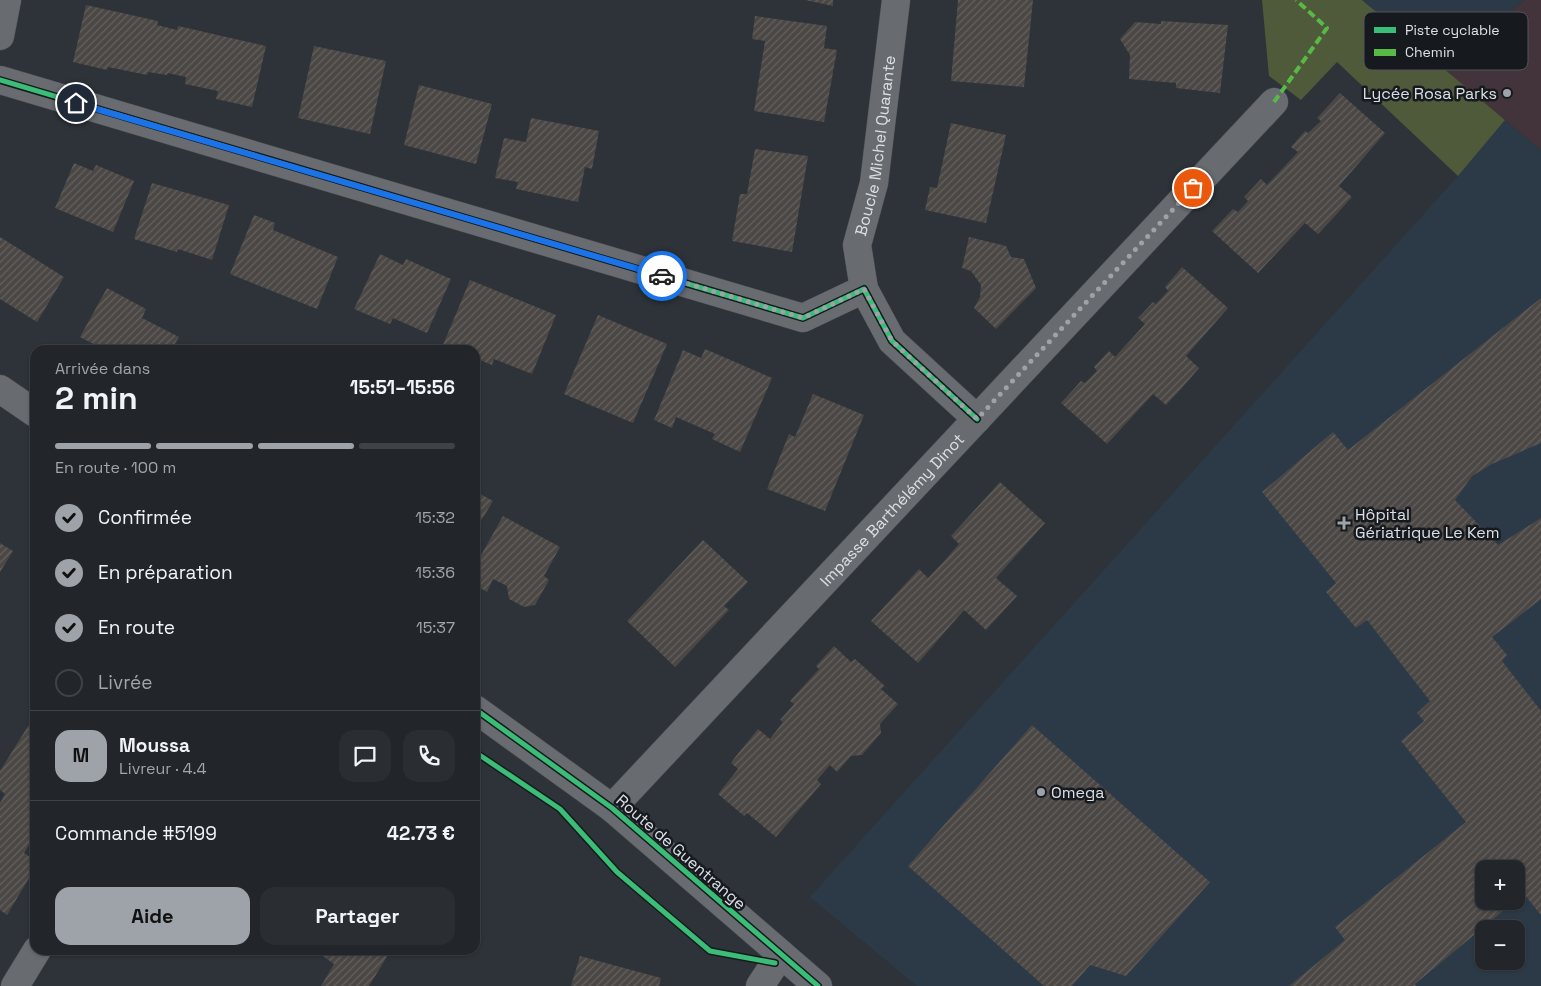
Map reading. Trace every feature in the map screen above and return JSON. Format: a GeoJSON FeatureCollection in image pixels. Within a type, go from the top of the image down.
{"type":"FeatureCollection","features":[{"type":"Feature","properties":{"kind":"street"},"geometry":{"type":"LineString","coordinates":[[0,36],[7,0]]}},
{"type":"Feature","properties":{"kind":"street","name":"Boucle Michel Quarante"},"geometry":{"type":"LineString","coordinates":[[896,0],[874,183],[857,245],[864,289],[892,341],[977,419]]}},
{"type":"Feature","properties":{"kind":"street"},"geometry":{"type":"LineString","coordinates":[[0,80],[803,318],[864,289]]}},
{"type":"Feature","properties":{"kind":"street","name":"Impasse Barthélémy Dinot"},"geometry":{"type":"LineString","coordinates":[[612,808],[1274,102]]}},
{"type":"Feature","properties":{"kind":"street"},"geometry":{"type":"LineString","coordinates":[[0,389],[30,410]]}},
{"type":"Feature","properties":{"kind":"street","name":"Route de Guentrange"},"geometry":{"type":"LineString","coordinates":[[480,713],[612,808],[818,986]]}},
{"type":"Feature","properties":{"kind":"street"},"geometry":{"type":"LineString","coordinates":[[760,986],[781,954]]}},
{"type":"Feature","properties":{"kind":"street"},"geometry":{"type":"LineString","coordinates":[[15,986],[34,955]]}},
{"type":"Feature","properties":{"kind":"shaded area"},"geometry":{"type":"Polygon","coordinates":[[[1362,0],[1525,0],[1510,12],[1376,12],[1362,0]]]}},
{"type":"Feature","properties":{"kind":"shaded area","name":"Lycée Rosa Parks"},"geometry":{"type":"Polygon","coordinates":[[[1525,0],[1541,0],[1541,150],[1445,70],[1528,70],[1528,12],[1510,12],[1525,0]]]}},
{"type":"Feature","properties":{"kind":"shaded area","name":"Hôpital Gériatrique Le Kem"},"geometry":{"type":"Polygon","coordinates":[[[1505,120],[1541,150],[1541,986],[917,986],[810,897],[1458,176],[1505,120]]]}},
{"type":"Feature","properties":{"kind":"green space"},"geometry":{"type":"Polygon","coordinates":[[[1262,0],[1362,0],[1376,12],[1364,12],[1364,70],[1445,70],[1505,120],[1458,176],[1337,62],[1301,100],[1269,76],[1262,0]]]}},
{"type":"Feature","properties":{"kind":"building"},"geometry":{"type":"Polygon","coordinates":[[[805,0],[833,0],[833,6],[805,0]]]}},
{"type":"Feature","properties":{"kind":"building"},"geometry":{"type":"Polygon","coordinates":[[[958,0],[1033,0],[1024,87],[951,81],[958,0]]]}},
{"type":"Feature","properties":{"kind":"building"},"geometry":{"type":"Polygon","coordinates":[[[86,5],[158,21],[157,25],[177,30],[178,26],[266,46],[252,107],[216,99],[218,91],[185,84],[186,77],[168,73],[167,75],[148,72],[147,75],[108,67],[107,70],[73,62],[86,5]]]}},
{"type":"Feature","properties":{"kind":"building"},"geometry":{"type":"Polygon","coordinates":[[[755,16],[827,26],[824,48],[837,50],[824,122],[754,111],[765,41],[752,39],[755,16]]]}},
{"type":"Feature","properties":{"kind":"building"},"geometry":{"type":"Polygon","coordinates":[[[1161,21],[1228,25],[1220,93],[1176,88],[1176,83],[1129,79],[1130,55],[1120,39],[1135,22],[1161,24],[1161,21]]]}},
{"type":"Feature","properties":{"kind":"building"},"geometry":{"type":"Polygon","coordinates":[[[314,46],[386,61],[370,134],[298,118],[314,46]]]}},
{"type":"Feature","properties":{"kind":"building"},"geometry":{"type":"Polygon","coordinates":[[[419,85],[492,104],[476,164],[404,145],[419,85]]]}},
{"type":"Feature","properties":{"kind":"building"},"geometry":{"type":"Polygon","coordinates":[[[1340,93],[1385,133],[1339,186],[1352,197],[1334,217],[1318,234],[1305,223],[1258,273],[1212,231],[1233,209],[1238,212],[1248,201],[1244,197],[1261,179],[1267,185],[1298,152],[1291,147],[1305,131],[1308,133],[1321,121],[1317,118],[1340,93]]]}},
{"type":"Feature","properties":{"kind":"building"},"geometry":{"type":"Polygon","coordinates":[[[531,118],[599,131],[592,169],[585,167],[578,202],[516,189],[518,182],[495,178],[504,138],[526,142],[531,118]]]}},
{"type":"Feature","properties":{"kind":"building"},"geometry":{"type":"Polygon","coordinates":[[[951,123],[1006,135],[986,223],[925,210],[930,187],[937,188],[951,123]]]}},
{"type":"Feature","properties":{"kind":"building"},"geometry":{"type":"Polygon","coordinates":[[[755,149],[808,156],[792,252],[732,241],[740,194],[747,194],[755,149]]]}},
{"type":"Feature","properties":{"kind":"building"},"geometry":{"type":"Polygon","coordinates":[[[74,163],[93,171],[96,165],[134,181],[113,232],[55,208],[74,163]]]}},
{"type":"Feature","properties":{"kind":"building"},"geometry":{"type":"Polygon","coordinates":[[[152,183],[229,205],[212,260],[178,249],[177,252],[134,239],[152,183]]]}},
{"type":"Feature","properties":{"kind":"building"},"geometry":{"type":"Polygon","coordinates":[[[254,215],[275,223],[273,230],[338,257],[317,309],[230,274],[254,215]]]}},
{"type":"Feature","properties":{"kind":"building"},"geometry":{"type":"Polygon","coordinates":[[[0,237],[64,277],[37,322],[0,299],[0,237]]]}},
{"type":"Feature","properties":{"kind":"building"},"geometry":{"type":"Polygon","coordinates":[[[969,237],[1006,246],[1011,257],[1024,259],[1036,288],[996,329],[974,308],[980,297],[981,285],[971,271],[962,268],[969,237]]]}},
{"type":"Feature","properties":{"kind":"building"},"geometry":{"type":"Polygon","coordinates":[[[380,254],[403,265],[406,259],[451,279],[427,333],[393,318],[390,324],[354,309],[380,254]]]}},
{"type":"Feature","properties":{"kind":"building"},"geometry":{"type":"Polygon","coordinates":[[[1182,267],[1228,308],[1186,356],[1199,368],[1181,389],[1166,405],[1153,394],[1107,444],[1061,403],[1081,381],[1085,383],[1097,371],[1094,367],[1109,351],[1115,357],[1145,324],[1138,318],[1153,302],[1156,304],[1168,291],[1165,287],[1182,267]]]}},
{"type":"Feature","properties":{"kind":"building"},"geometry":{"type":"Polygon","coordinates":[[[470,280],[556,315],[532,374],[494,359],[492,365],[480,360],[480,345],[443,345],[470,280]]]}},
{"type":"Feature","properties":{"kind":"building"},"geometry":{"type":"Polygon","coordinates":[[[107,288],[146,309],[142,318],[179,337],[174,345],[95,345],[80,337],[107,288]]]}},
{"type":"Feature","properties":{"kind":"building"},"geometry":{"type":"Polygon","coordinates":[[[1541,298],[1541,443],[1492,464],[1472,476],[1455,500],[1498,545],[1541,518],[1541,599],[1492,637],[1507,655],[1502,661],[1541,711],[1541,915],[1525,895],[1525,860],[1475,860],[1475,910],[1504,910],[1492,920],[1475,920],[1475,934],[1415,984],[1416,986],[1289,986],[1345,940],[1335,927],[1466,822],[1401,741],[1424,721],[1417,713],[1430,701],[1367,620],[1356,628],[1326,592],[1336,583],[1262,492],[1333,432],[1348,450],[1541,298]]]}},
{"type":"Feature","properties":{"kind":"building"},"geometry":{"type":"Polygon","coordinates":[[[598,315],[667,344],[633,423],[564,394],[598,315]]]}},
{"type":"Feature","properties":{"kind":"building"},"geometry":{"type":"Polygon","coordinates":[[[705,349],[772,378],[740,452],[712,439],[715,434],[676,417],[672,428],[654,420],[683,350],[701,358],[705,349]]]}},
{"type":"Feature","properties":{"kind":"building"},"geometry":{"type":"Polygon","coordinates":[[[813,394],[864,415],[825,511],[767,489],[789,434],[795,437],[813,394]]]}},
{"type":"Feature","properties":{"kind":"building"},"geometry":{"type":"Polygon","coordinates":[[[1000,482],[1045,523],[996,578],[1017,596],[986,630],[964,610],[918,663],[871,621],[919,569],[928,578],[945,560],[959,544],[951,536],[1000,482]]]}},
{"type":"Feature","properties":{"kind":"building"},"geometry":{"type":"Polygon","coordinates":[[[480,494],[493,501],[480,523],[480,494]]]}},
{"type":"Feature","properties":{"kind":"building"},"geometry":{"type":"Polygon","coordinates":[[[503,516],[560,547],[544,576],[549,580],[535,605],[524,607],[509,599],[507,586],[493,579],[487,592],[480,588],[480,557],[503,516]]]}},
{"type":"Feature","properties":{"kind":"building"},"geometry":{"type":"Polygon","coordinates":[[[703,540],[748,582],[724,606],[729,610],[675,667],[627,621],[703,540]]]}},
{"type":"Feature","properties":{"kind":"building"},"geometry":{"type":"Polygon","coordinates":[[[0,543],[13,551],[0,572],[0,543]]]}},
{"type":"Feature","properties":{"kind":"building"},"geometry":{"type":"Polygon","coordinates":[[[834,646],[851,662],[855,659],[885,686],[881,689],[898,704],[880,724],[881,733],[862,755],[851,756],[837,772],[830,765],[817,780],[821,784],[776,837],[747,813],[744,816],[718,794],[738,769],[731,763],[736,756],[758,729],[770,739],[783,722],[780,720],[794,704],[790,701],[819,669],[816,666],[834,646]]]}},
{"type":"Feature","properties":{"kind":"building"},"geometry":{"type":"Polygon","coordinates":[[[30,723],[30,843],[24,853],[30,857],[30,876],[7,915],[0,910],[0,803],[5,794],[0,790],[0,771],[30,723]]]}},
{"type":"Feature","properties":{"kind":"building","name":"Omega"},"geometry":{"type":"Polygon","coordinates":[[[1032,725],[1210,882],[1126,976],[1090,965],[1072,986],[1044,986],[908,866],[1032,725]]]}},
{"type":"Feature","properties":{"kind":"building"},"geometry":{"type":"Polygon","coordinates":[[[321,955],[388,955],[369,986],[321,986],[334,964],[321,955]]]}},
{"type":"Feature","properties":{"kind":"building"},"geometry":{"type":"Polygon","coordinates":[[[580,956],[661,978],[659,986],[571,986],[580,956]]]}},
{"type":"Feature","properties":{"kind":"marked path"},"geometry":{"type":"LineString","coordinates":[[1274,102],[1327,28],[1296,0]]}},
{"type":"Feature","properties":{"kind":"cycle path"},"geometry":{"type":"LineString","coordinates":[[0,80],[803,318],[864,289],[892,341],[977,419]]}},
{"type":"Feature","properties":{"kind":"cycle path"},"geometry":{"type":"LineString","coordinates":[[480,713],[612,808],[818,986]]}},
{"type":"Feature","properties":{"kind":"cycle path"},"geometry":{"type":"LineString","coordinates":[[480,755],[560,809],[617,872],[710,951],[775,963]]}},
{"type":"Feature","properties":{"kind":"way so far"},"geometry":{"type":"LineString","coordinates":[[662,276],[803,318],[864,289],[892,341],[977,419],[1193,188]]}},
{"type":"Feature","properties":{"kind":"place","name":"Lycée Rosa Parks"},"geometry":{"type":"Point","coordinates":[1507,93]}},
{"type":"Feature","properties":{"kind":"place","name":"Hôpital Gériatrique Le Kem"},"geometry":{"type":"Point","coordinates":[1344,523]}},
{"type":"Feature","properties":{"kind":"place","name":"Omega"},"geometry":{"type":"Point","coordinates":[1041,792]}},
{"type":"Feature","properties":{"kind":"route"},"geometry":{"type":"LineString","coordinates":[[76,103],[662,276]]}}]}
